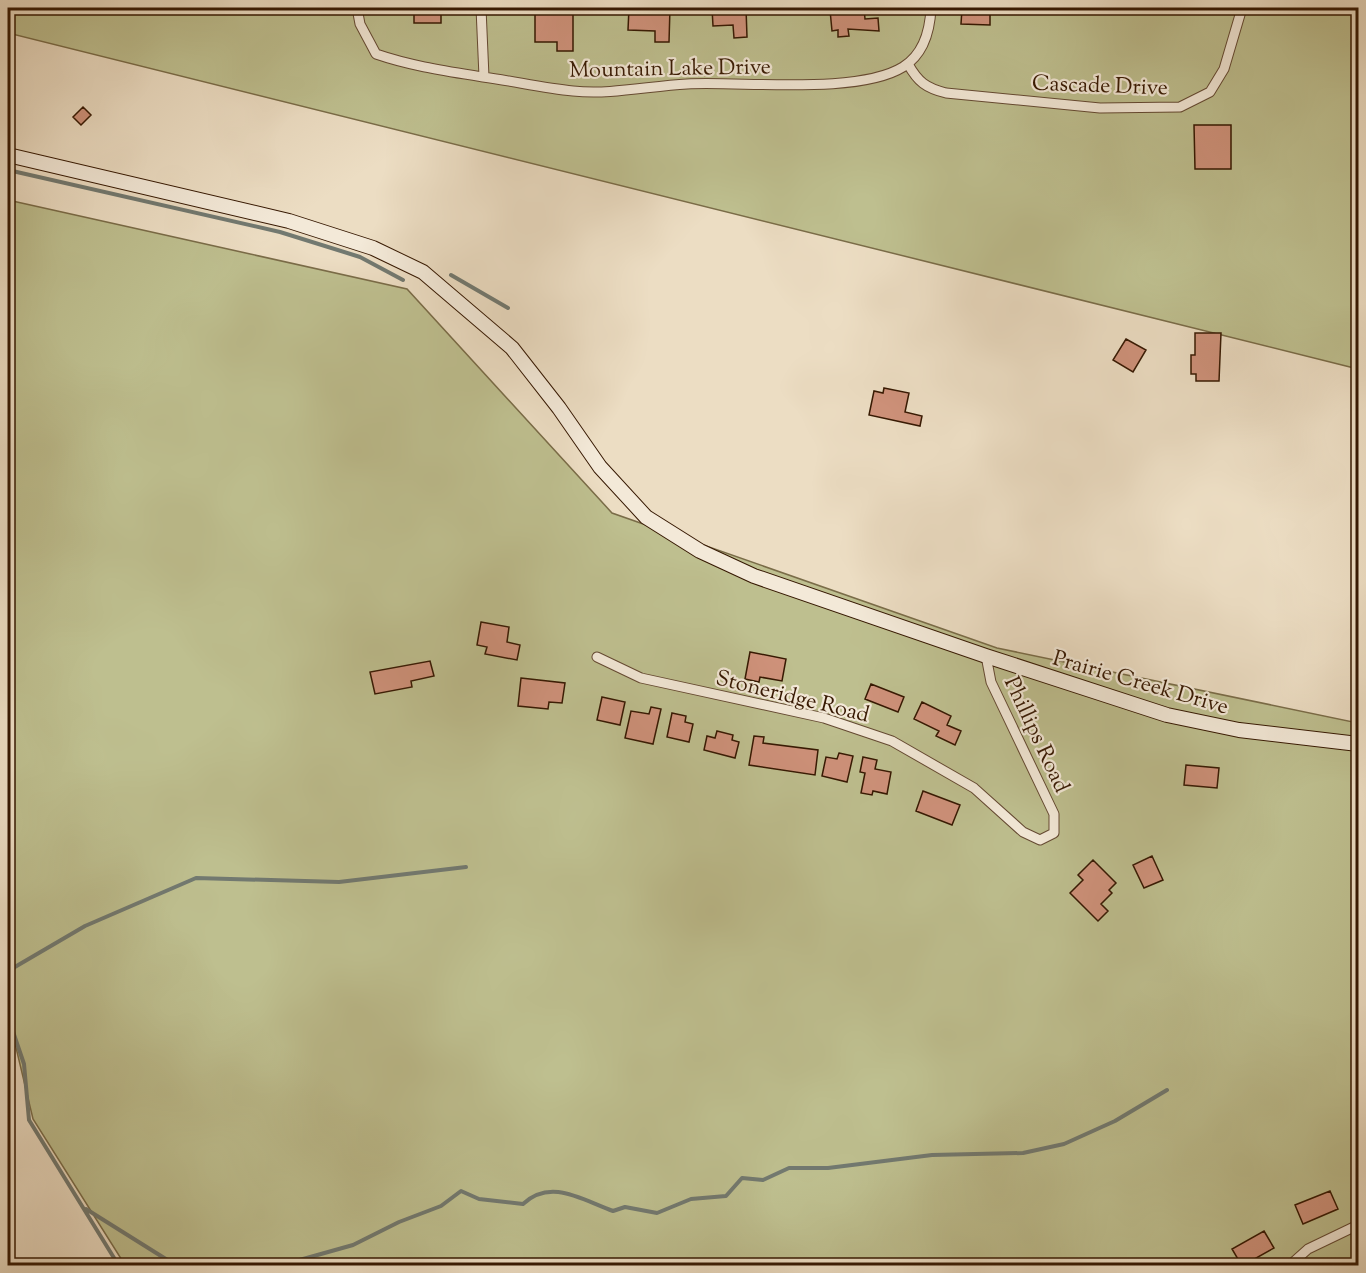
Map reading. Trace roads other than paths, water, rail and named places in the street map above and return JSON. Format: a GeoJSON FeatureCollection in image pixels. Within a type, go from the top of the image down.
{"type":"FeatureCollection","features":[{"type":"Feature","properties":{"kind":"main road","name":"Prairie Creek Drive"},"geometry":{"type":"LineString","coordinates":[[8,154],[289,221],[373,248],[423,272],[512,348],[559,408],[600,467],[646,517],[700,551],[754,576],[986,656],[1167,715],[1239,730],[1359,744]]}},
{"type":"Feature","properties":{"kind":"street","name":"Mountain Lake Drive"},"geometry":{"type":"LineString","coordinates":[[357,8],[360,24],[376,54],[411,66],[575,91],[628,90],[687,84],[846,82],[879,77],[908,64]]}},
{"type":"Feature","properties":{"kind":"street"},"geometry":{"type":"LineString","coordinates":[[481,8],[484,77]]}},
{"type":"Feature","properties":{"kind":"street"},"geometry":{"type":"LineString","coordinates":[[908,64],[916,56],[930,30],[931,8]]}},
{"type":"Feature","properties":{"kind":"street","name":"Cascade Drive"},"geometry":{"type":"LineString","coordinates":[[908,64],[916,79],[927,88],[946,93],[1100,108],[1180,107],[1210,92],[1224,69],[1242,8]]}},
{"type":"Feature","properties":{"kind":"street","name":"Phillips Road"},"geometry":{"type":"LineString","coordinates":[[986,656],[991,682],[1054,814],[1054,828]]}},
{"type":"Feature","properties":{"kind":"street","name":"Stoneridge Road"},"geometry":{"type":"LineString","coordinates":[[597,657],[641,678],[824,718],[860,729],[892,741],[974,788],[1023,832],[1040,840],[1054,833],[1054,828]]}},
{"type":"Feature","properties":{"kind":"street"},"geometry":{"type":"LineString","coordinates":[[1289,1266],[1308,1249],[1359,1225]]}},
{"type":"Feature","properties":{"kind":"waterway"},"geometry":{"type":"LineString","coordinates":[[8,170],[280,232],[360,257],[403,280]]}},
{"type":"Feature","properties":{"kind":"waterway"},"geometry":{"type":"LineString","coordinates":[[451,275],[508,308]]}},
{"type":"Feature","properties":{"kind":"waterway"},"geometry":{"type":"LineString","coordinates":[[8,971],[85,926],[196,878],[339,882],[466,867]]}},
{"type":"Feature","properties":{"kind":"waterway"},"geometry":{"type":"LineString","coordinates":[[8,1017],[24,1064],[29,1120],[119,1266]]}},
{"type":"Feature","properties":{"kind":"waterway"},"geometry":{"type":"LineString","coordinates":[[294,1266],[296,1261],[353,1245],[399,1222],[441,1206],[461,1191],[479,1199],[523,1204],[534,1196],[556,1192],[578,1197],[613,1211],[625,1207],[657,1213],[691,1199],[726,1196],[742,1178],[763,1180],[789,1168],[828,1168],[932,1155],[1023,1153],[1064,1144],[1115,1121],[1167,1090]]}},
{"type":"Feature","properties":{"kind":"waterway"},"geometry":{"type":"LineString","coordinates":[[86,1209],[177,1266]]}}]}
